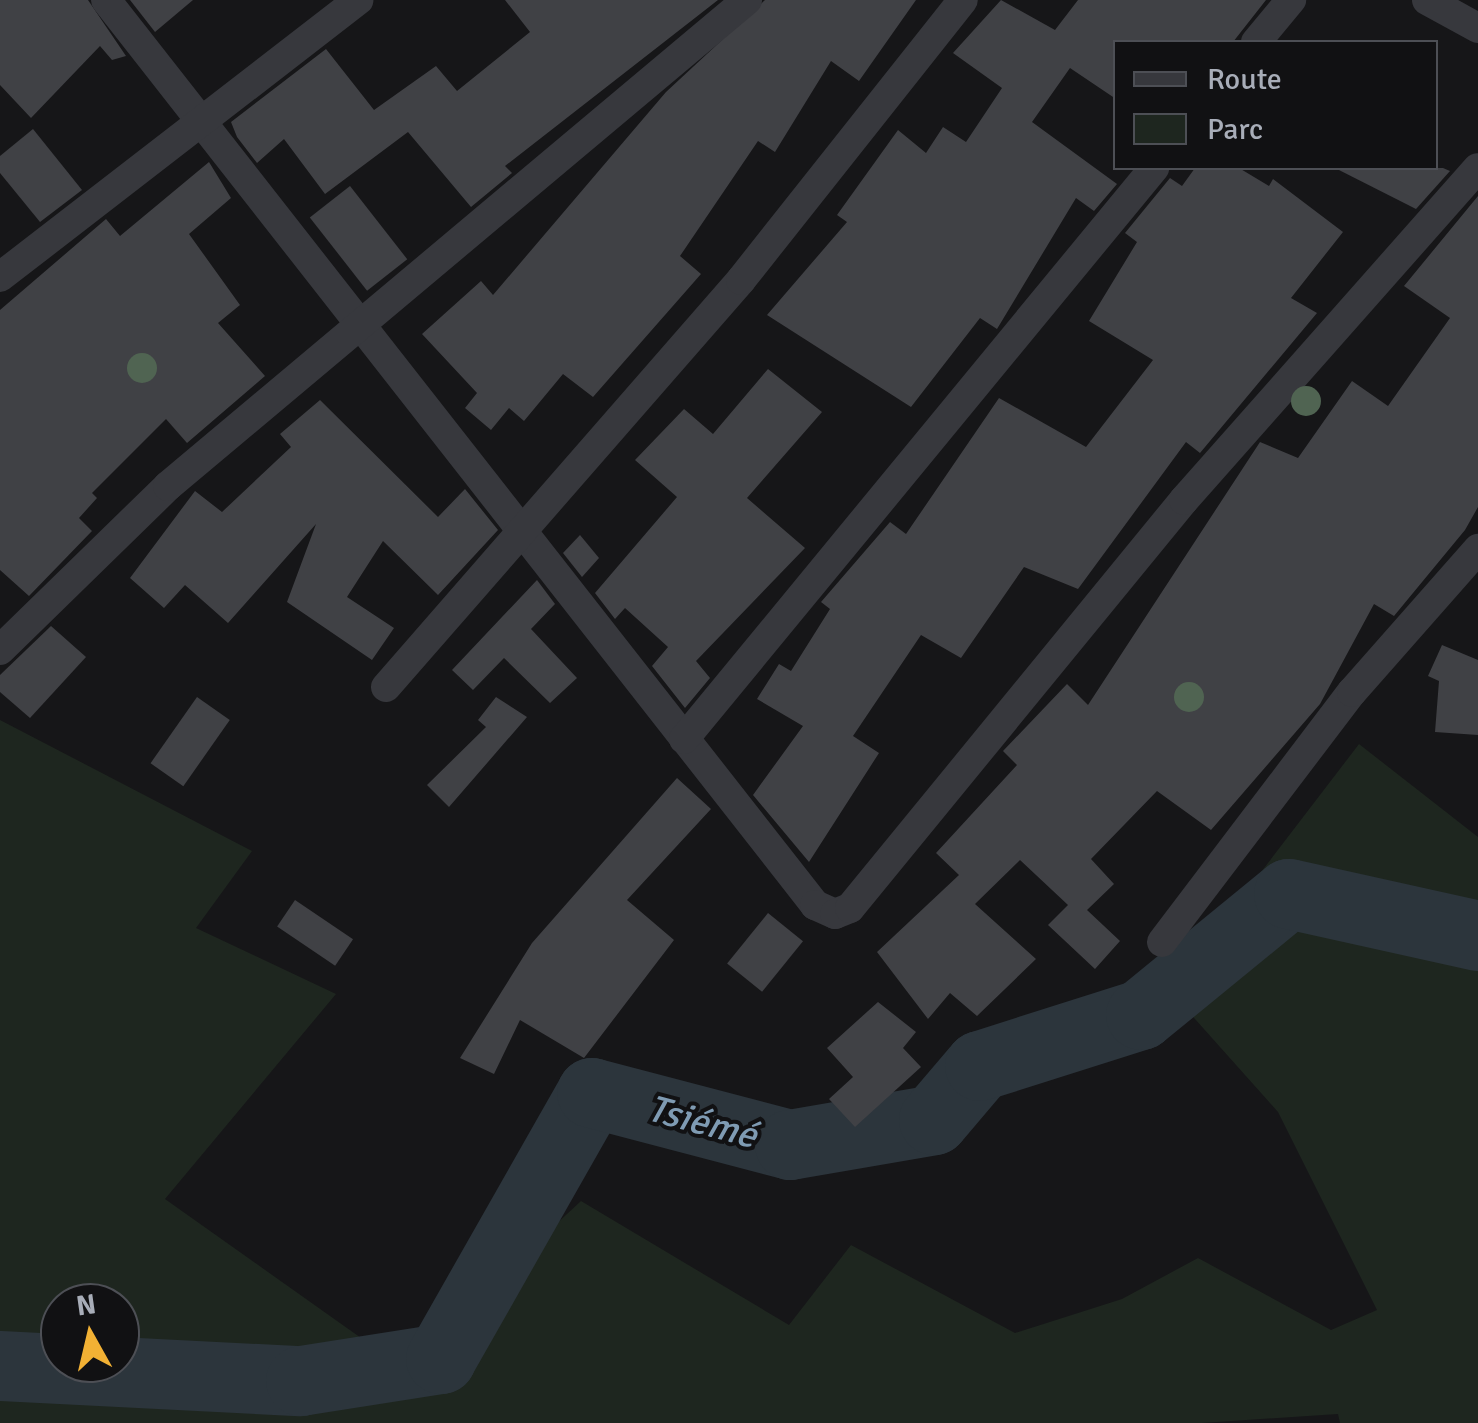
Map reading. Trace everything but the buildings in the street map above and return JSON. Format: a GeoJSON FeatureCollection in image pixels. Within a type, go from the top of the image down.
{"type":"FeatureCollection","features":[{"type":"Feature","properties":{"kind":"street"},"geometry":{"type":"LineString","coordinates":[[106,0],[363,319],[816,906],[835,914],[850,908],[1184,500],[1478,168]]}},
{"type":"Feature","properties":{"kind":"street"},"geometry":{"type":"LineString","coordinates":[[0,277],[199,118],[358,0]]}},
{"type":"Feature","properties":{"kind":"street"},"geometry":{"type":"LineString","coordinates":[[0,650],[168,486],[747,0]]}},
{"type":"Feature","properties":{"kind":"street"},"geometry":{"type":"LineString","coordinates":[[386,687],[817,190],[962,0]]}},
{"type":"Feature","properties":{"kind":"street"},"geometry":{"type":"LineString","coordinates":[[1258,40],[1291,0]]}},
{"type":"Feature","properties":{"kind":"street"},"geometry":{"type":"LineString","coordinates":[[1427,0],[1478,28]]}},
{"type":"Feature","properties":{"kind":"street"},"geometry":{"type":"LineString","coordinates":[[684,738],[1152,170]]}},
{"type":"Feature","properties":{"kind":"street"},"geometry":{"type":"LineString","coordinates":[[1162,942],[1352,692],[1478,549]]}},
{"type":"Feature","properties":{"kind":"green space"},"geometry":{"type":"Polygon","coordinates":[[[0,720],[252,851],[196,928],[336,994],[165,1199],[402,1367],[581,1201],[789,1325],[851,1245],[1015,1333],[1122,1299],[1198,1258],[1331,1330],[1377,1310],[1278,1112],[1170,991],[1359,744],[1478,837],[1478,1423],[1340,1423],[1338,1414],[1202,1423],[0,1423],[0,720]]]}},
{"type":"Feature","properties":{"kind":"waterway","name":"Tsiémé"},"geometry":{"type":"LineString","coordinates":[[0,1366],[301,1381],[441,1359],[592,1093],[790,1145],[934,1120],[980,1066],[1141,1015],[1289,894],[1478,936]]}}]}
